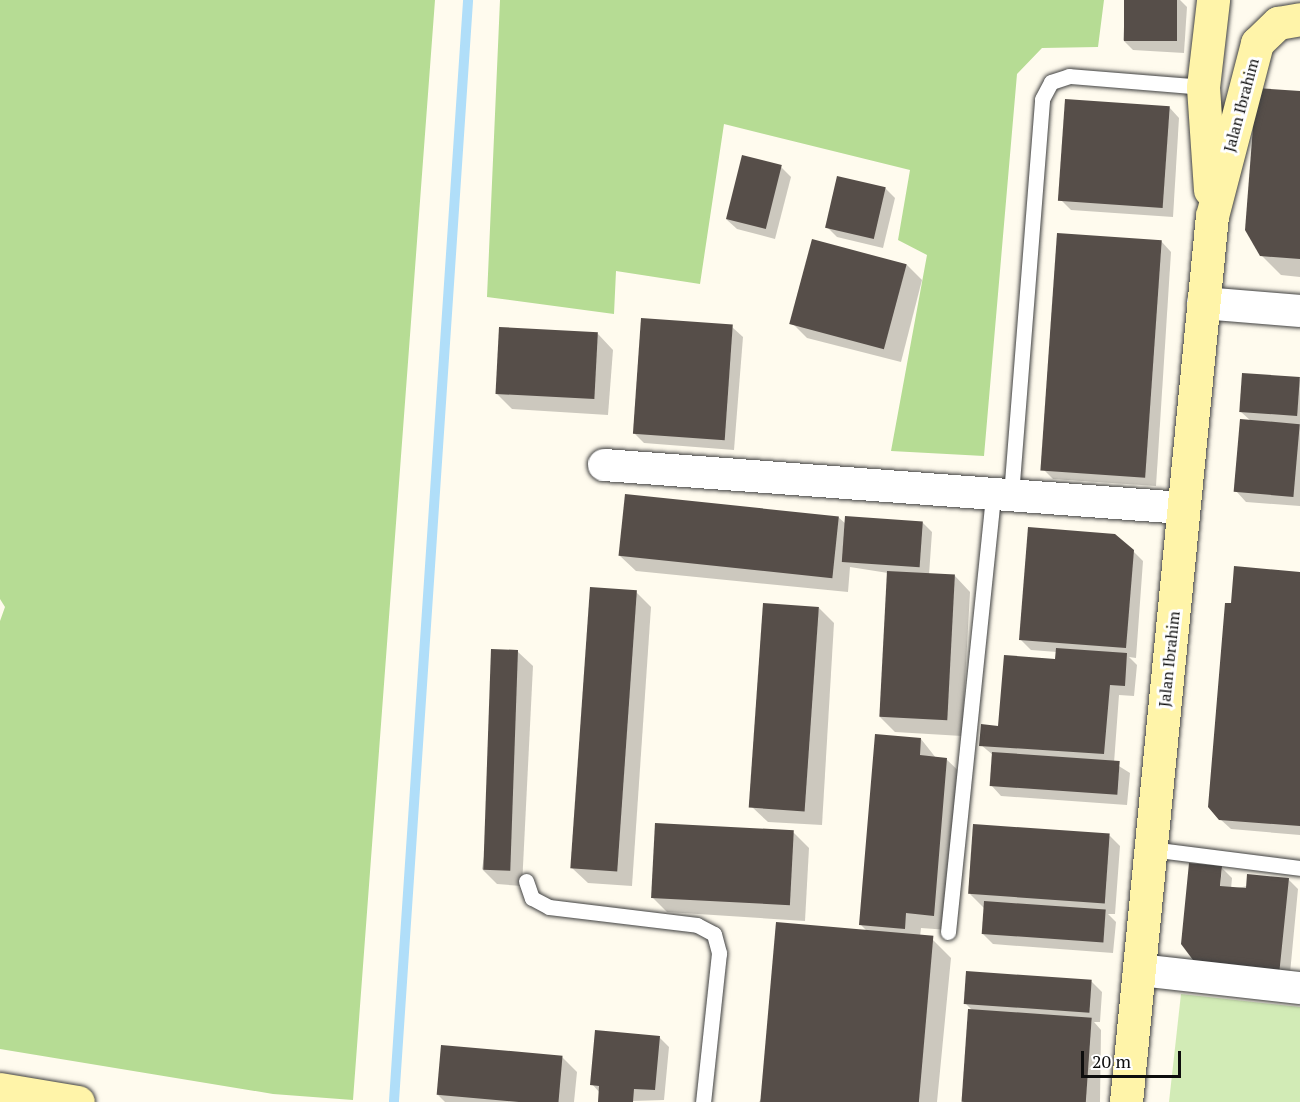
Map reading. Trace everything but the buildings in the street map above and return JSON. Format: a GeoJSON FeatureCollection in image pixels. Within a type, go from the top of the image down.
{"type":"FeatureCollection","features":[{"type":"Feature","properties":{"kind":"street","name":"Jalan Ibrahim"},"geometry":{"type":"LineString","coordinates":[[1212,216],[1203,87],[1213,0]]}},
{"type":"Feature","properties":{"kind":"street","name":"Jalan Ibrahim"},"geometry":{"type":"LineString","coordinates":[[1126,1102],[1212,216],[1257,43],[1278,23],[1300,19]]}},
{"type":"Feature","properties":{"kind":"street"},"geometry":{"type":"LineString","coordinates":[[1203,303],[1300,311]]}},
{"type":"Feature","properties":{"kind":"street"},"geometry":{"type":"LineString","coordinates":[[604,465],[1183,508]]}},
{"type":"Feature","properties":{"kind":"street"},"geometry":{"type":"LineString","coordinates":[[1139,970],[1300,988]]}},
{"type":"Feature","properties":{"kind":"street"},"geometry":{"type":"LineString","coordinates":[[0,1089],[78,1102]]}},
{"type":"Feature","properties":{"kind":"lane"},"geometry":{"type":"LineString","coordinates":[[948,932],[1002,495],[1042,99],[1051,82],[1069,75],[1203,87]]}},
{"type":"Feature","properties":{"kind":"lane"},"geometry":{"type":"LineString","coordinates":[[1150,849],[1300,867]]}},
{"type":"Feature","properties":{"kind":"lane"},"geometry":{"type":"LineString","coordinates":[[526,881],[532,898],[549,907],[697,925],[714,934],[719,953],[703,1102]]}},
{"type":"Feature","properties":{"kind":"green space"},"geometry":{"type":"Polygon","coordinates":[[[0,0],[435,0],[353,1100],[273,1094],[0,1049],[0,621],[5,607],[0,599],[0,0]]]}},
{"type":"Feature","properties":{"kind":"green space"},"geometry":{"type":"Polygon","coordinates":[[[500,0],[1104,0],[1098,47],[1042,48],[1017,74],[984,456],[891,451],[927,255],[898,240],[910,170],[724,124],[700,284],[616,271],[614,314],[487,297],[500,0]]]}},
{"type":"Feature","properties":{"kind":"green space"},"geometry":{"type":"Polygon","coordinates":[[[1181,994],[1300,1007],[1300,1102],[1169,1102],[1181,994]]]}},
{"type":"Feature","properties":{"kind":"waterway"},"geometry":{"type":"LineString","coordinates":[[394,1101],[468,0]]}}]}
